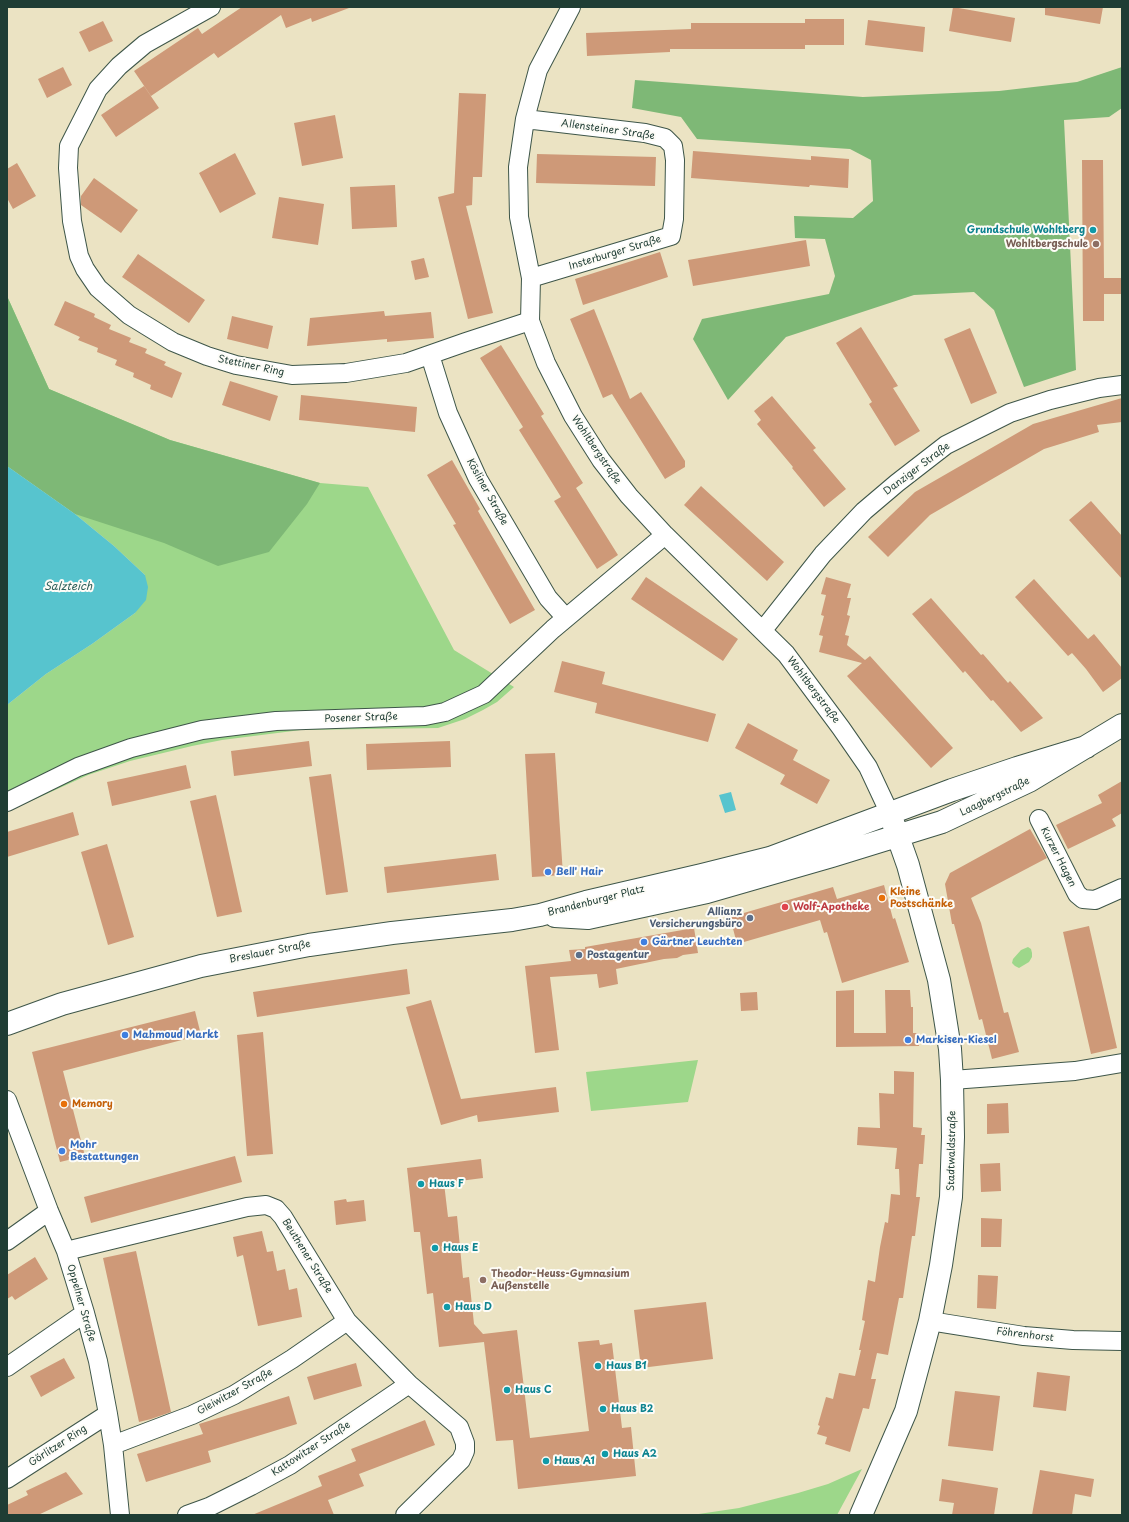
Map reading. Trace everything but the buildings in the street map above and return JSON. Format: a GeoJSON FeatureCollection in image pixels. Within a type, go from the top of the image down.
{"type":"FeatureCollection","features":[{"type":"Feature","properties":{"kind":"street","name":"Stettiner Ring"},"geometry":{"type":"LineString","coordinates":[[211,7],[146,44],[120,66],[98,89],[69,146],[68,168],[72,221],[79,256],[85,269],[98,288],[129,315],[173,342],[207,356],[236,365],[292,375],[346,373],[406,363],[530,322]]}},
{"type":"Feature","properties":{"kind":"street","name":"Wohltbergstraße"},"geometry":{"type":"LineString","coordinates":[[571,7],[538,70],[525,119],[518,167],[519,217],[531,278],[530,322],[546,363],[573,416],[601,460],[629,496],[665,535],[786,654],[868,767],[890,814]]}},
{"type":"Feature","properties":{"kind":"street","name":"Allensteiner Straße"},"geometry":{"type":"LineString","coordinates":[[525,119],[645,133],[665,138],[673,146],[675,160]]}},
{"type":"Feature","properties":{"kind":"street","name":"Insterburger Straße"},"geometry":{"type":"LineString","coordinates":[[531,278],[671,236],[674,219],[675,160]]}},
{"type":"Feature","properties":{"kind":"street","name":"Kösliner Straße"},"geometry":{"type":"LineString","coordinates":[[430,355],[448,413],[478,479],[548,598],[566,618]]}},
{"type":"Feature","properties":{"kind":"street","name":"Danziger Straße"},"geometry":{"type":"LineString","coordinates":[[763,630],[823,554],[864,511],[946,445],[1010,413],[1030,406],[1099,388],[1122,385]]}},
{"type":"Feature","properties":{"kind":"street","name":"Posener Straße"},"geometry":{"type":"LineString","coordinates":[[7,802],[78,767],[131,748],[202,730],[276,721],[425,716],[446,712],[484,694],[566,618],[665,535]]}},
{"type":"Feature","properties":{"kind":"street","name":"Laagbergstraße"},"geometry":{"type":"LineString","coordinates":[[899,836],[952,819],[1029,781],[1122,725]]}},
{"type":"Feature","properties":{"kind":"street","name":"Laagbergstraße"},"geometry":{"type":"LineString","coordinates":[[890,814],[1017,768],[1086,747]]}},
{"type":"Feature","properties":{"kind":"street","name":"Stadtwaldstraße"},"geometry":{"type":"LineString","coordinates":[[861,1515],[906,1411],[930,1322],[941,1265],[951,1197],[953,1137],[950,1049],[939,980],[908,865],[890,814]]}},
{"type":"Feature","properties":{"kind":"street","name":"Brandenburger Platz"},"geometry":{"type":"LineString","coordinates":[[540,915],[586,902],[770,858],[842,830],[890,814]]}},
{"type":"Feature","properties":{"kind":"street","name":"Kurzer Hagen"},"geometry":{"type":"LineString","coordinates":[[1039,819],[1077,894],[1083,899],[1095,900],[1122,888]]}},
{"type":"Feature","properties":{"kind":"street","name":"Brandenburger Platz"},"geometry":{"type":"LineString","coordinates":[[540,915],[588,918],[600,916],[706,892],[899,836]]}},
{"type":"Feature","properties":{"kind":"street","name":"Breslauer Straße"},"geometry":{"type":"LineString","coordinates":[[7,1024],[62,1004],[157,977],[254,954],[357,938],[512,920],[540,915]]}},
{"type":"Feature","properties":{"kind":"street"},"geometry":{"type":"LineString","coordinates":[[952,1080],[1068,1071],[1122,1063]]}},
{"type":"Feature","properties":{"kind":"street","name":"Oppelner Straße"},"geometry":{"type":"LineString","coordinates":[[7,1100],[49,1211],[66,1251],[85,1313],[98,1361],[108,1414],[113,1445],[120,1515]]}},
{"type":"Feature","properties":{"kind":"street","name":"Beuthener Straße"},"geometry":{"type":"LineString","coordinates":[[66,1251],[231,1210],[266,1205],[276,1209],[283,1217],[347,1320],[409,1384],[459,1427],[465,1443],[465,1451],[461,1460],[405,1515]]}},
{"type":"Feature","properties":{"kind":"street"},"geometry":{"type":"LineString","coordinates":[[7,1241],[49,1211]]}},
{"type":"Feature","properties":{"kind":"street"},"geometry":{"type":"LineString","coordinates":[[7,1367],[85,1313]]}},
{"type":"Feature","properties":{"kind":"street","name":"Gleiwitzer Straße"},"geometry":{"type":"LineString","coordinates":[[113,1445],[192,1415],[234,1395],[292,1359],[347,1320]]}},
{"type":"Feature","properties":{"kind":"street","name":"Föhrenhorst"},"geometry":{"type":"LineString","coordinates":[[930,1322],[1024,1336],[1073,1340],[1122,1341]]}},
{"type":"Feature","properties":{"kind":"street","name":"Kattowitzer Straße"},"geometry":{"type":"LineString","coordinates":[[187,1515],[209,1507],[290,1465],[409,1384]]}},
{"type":"Feature","properties":{"kind":"street","name":"Görlitzer Ring"},"geometry":{"type":"LineString","coordinates":[[7,1479],[108,1414]]}},
{"type":"Feature","properties":{"kind":"green space"},"geometry":{"type":"Polygon","coordinates":[[[1122,67],[1122,108],[1109,117],[1064,120],[1076,370],[1024,387],[994,310],[974,292],[914,295],[786,337],[728,400],[693,339],[702,319],[829,294],[835,276],[825,239],[795,238],[794,216],[853,218],[873,201],[871,160],[850,149],[697,139],[681,117],[632,108],[635,80],[863,97],[999,91],[1077,82],[1122,67]]]}},
{"type":"Feature","properties":{"kind":"green space"},"geometry":{"type":"Polygon","coordinates":[[[7,296],[49,389],[170,440],[320,483],[368,487],[454,650],[514,687],[497,702],[483,710],[465,719],[438,728],[301,730],[222,740],[130,761],[88,775],[7,812],[7,705],[46,674],[92,644],[135,613],[145,575],[114,546],[75,514],[7,466],[7,296]]]}},
{"type":"Feature","properties":{"kind":"green space"},"geometry":{"type":"Polygon","coordinates":[[[7,296],[49,389],[170,440],[320,483],[307,504],[269,552],[218,566],[164,543],[75,514],[7,466],[7,296]]]}},
{"type":"Feature","properties":{"kind":"green space"},"geometry":{"type":"Polygon","coordinates":[[[1028,947],[1031,949],[1032,953],[1032,957],[1029,962],[1019,968],[1015,966],[1012,963],[1013,959],[1021,950],[1028,947]]]}},
{"type":"Feature","properties":{"kind":"green space"},"geometry":{"type":"Polygon","coordinates":[[[698,1060],[688,1102],[591,1111],[586,1072],[698,1060]]]}},
{"type":"Feature","properties":{"kind":"green space"},"geometry":{"type":"Polygon","coordinates":[[[862,1469],[837,1515],[692,1515],[739,1508],[798,1493],[828,1484],[862,1469]]]}},
{"type":"Feature","properties":{"kind":"water","name":"Salzteich"},"geometry":{"type":"Polygon","coordinates":[[[7,466],[75,514],[114,546],[145,575],[148,587],[146,600],[135,613],[92,644],[46,674],[7,705],[7,466]]]}},
{"type":"Feature","properties":{"kind":"water"},"geometry":{"type":"Polygon","coordinates":[[[731,792],[736,810],[725,813],[719,795],[731,792]]]}},
{"type":"Feature","properties":{"kind":"place","name":"Grundschule Wohltberg"},"geometry":{"type":"Point","coordinates":[1093,230]}},
{"type":"Feature","properties":{"kind":"place","name":"Wohltbergschule"},"geometry":{"type":"Point","coordinates":[1096,244]}},
{"type":"Feature","properties":{"kind":"place","name":"Bell' Hair"},"geometry":{"type":"Point","coordinates":[548,872]}},
{"type":"Feature","properties":{"kind":"place","name":"Kleine Postschänke"},"geometry":{"type":"Point","coordinates":[882,898]}},
{"type":"Feature","properties":{"kind":"place","name":"Wolf-Apotheke"},"geometry":{"type":"Point","coordinates":[785,907]}},
{"type":"Feature","properties":{"kind":"place","name":"Allianz Versicherungsbüro"},"geometry":{"type":"Point","coordinates":[750,918]}},
{"type":"Feature","properties":{"kind":"place","name":"Gärtner Leuchten"},"geometry":{"type":"Point","coordinates":[644,942]}},
{"type":"Feature","properties":{"kind":"place","name":"Postagentur"},"geometry":{"type":"Point","coordinates":[579,955]}},
{"type":"Feature","properties":{"kind":"place","name":"Mahmoud Markt"},"geometry":{"type":"Point","coordinates":[125,1035]}},
{"type":"Feature","properties":{"kind":"place","name":"Markisen-Kiesel"},"geometry":{"type":"Point","coordinates":[908,1040]}},
{"type":"Feature","properties":{"kind":"place","name":"Memory"},"geometry":{"type":"Point","coordinates":[64,1104]}},
{"type":"Feature","properties":{"kind":"place","name":"Mohr Bestattungen"},"geometry":{"type":"Point","coordinates":[62,1151]}},
{"type":"Feature","properties":{"kind":"place","name":"Haus F"},"geometry":{"type":"Point","coordinates":[421,1184]}},
{"type":"Feature","properties":{"kind":"place","name":"Haus E"},"geometry":{"type":"Point","coordinates":[435,1248]}},
{"type":"Feature","properties":{"kind":"place","name":"Theodor-Heuss-Gymnasium Außenstelle"},"geometry":{"type":"Point","coordinates":[483,1280]}},
{"type":"Feature","properties":{"kind":"place","name":"Haus D"},"geometry":{"type":"Point","coordinates":[447,1307]}},
{"type":"Feature","properties":{"kind":"place","name":"Haus B1"},"geometry":{"type":"Point","coordinates":[598,1366]}},
{"type":"Feature","properties":{"kind":"place","name":"Haus C"},"geometry":{"type":"Point","coordinates":[507,1390]}},
{"type":"Feature","properties":{"kind":"place","name":"Haus B2"},"geometry":{"type":"Point","coordinates":[603,1409]}},
{"type":"Feature","properties":{"kind":"place","name":"Haus A2"},"geometry":{"type":"Point","coordinates":[605,1454]}},
{"type":"Feature","properties":{"kind":"place","name":"Haus A1"},"geometry":{"type":"Point","coordinates":[546,1461]}}]}
